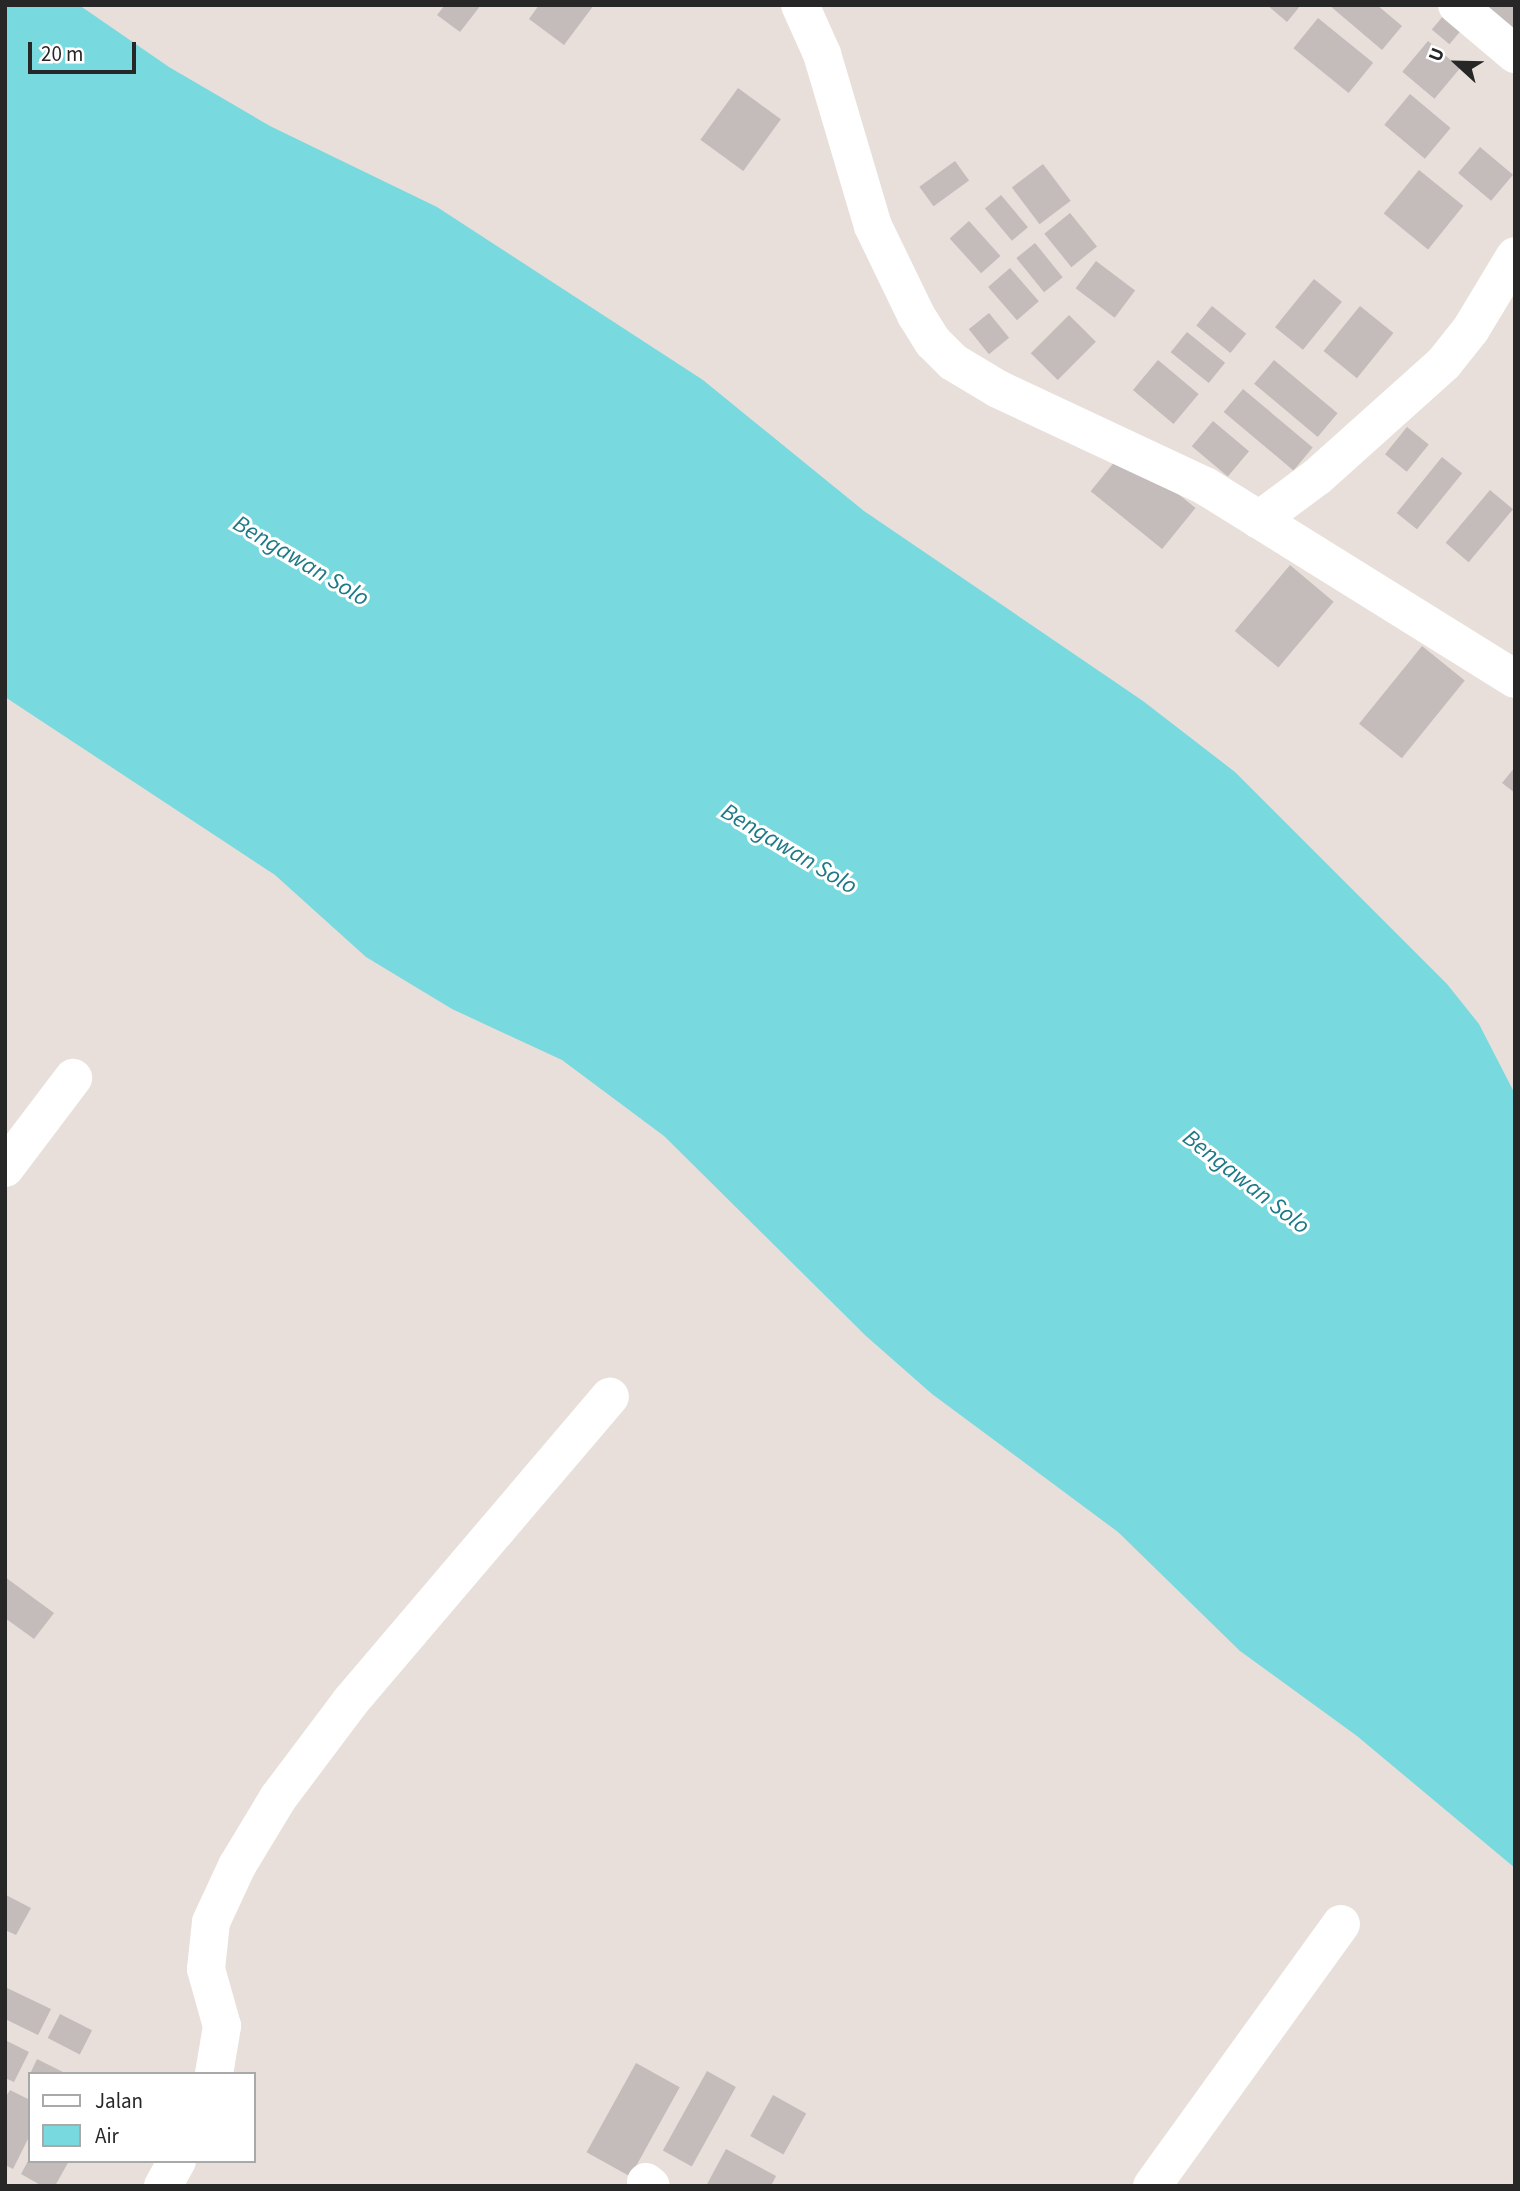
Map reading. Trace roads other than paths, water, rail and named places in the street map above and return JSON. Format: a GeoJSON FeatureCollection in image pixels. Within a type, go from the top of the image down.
{"type":"FeatureCollection","features":[{"type":"Feature","properties":{"kind":"street"},"geometry":{"type":"LineString","coordinates":[[800,5],[822,54],[873,226],[933,342],[953,362],[999,389],[1205,486],[1515,679]]}},
{"type":"Feature","properties":{"kind":"street"},"geometry":{"type":"LineString","coordinates":[[1457,5],[1515,54]]}},
{"type":"Feature","properties":{"kind":"street"},"geometry":{"type":"LineString","coordinates":[[1259,520],[1317,477],[1444,363],[1471,329],[1515,256]]}},
{"type":"Feature","properties":{"kind":"street"},"geometry":{"type":"LineString","coordinates":[[5,1168],[73,1078]]}},
{"type":"Feature","properties":{"kind":"street"},"geometry":{"type":"LineString","coordinates":[[214,2072],[222,2026],[206,1969],[211,1922],[237,1866],[278,1798],[350,1702],[610,1397]]}},
{"type":"Feature","properties":{"kind":"street"},"geometry":{"type":"LineString","coordinates":[[1152,2186],[1341,1924]]}},
{"type":"Feature","properties":{"kind":"street"},"geometry":{"type":"LineString","coordinates":[[163,2186],[176,2163]]}},
{"type":"Feature","properties":{"kind":"water","name":"Bengawan Solo"},"geometry":{"type":"Polygon","coordinates":[[[5,5],[79,5],[169,67],[270,126],[437,207],[703,380],[864,511],[1143,701],[1235,772],[1447,984],[1479,1024],[1515,1094],[1515,1868],[1357,1736],[1240,1651],[1118,1532],[932,1394],[866,1336],[664,1136],[562,1060],[452,1009],[366,957],[275,875],[5,697],[5,5]]]}}]}
